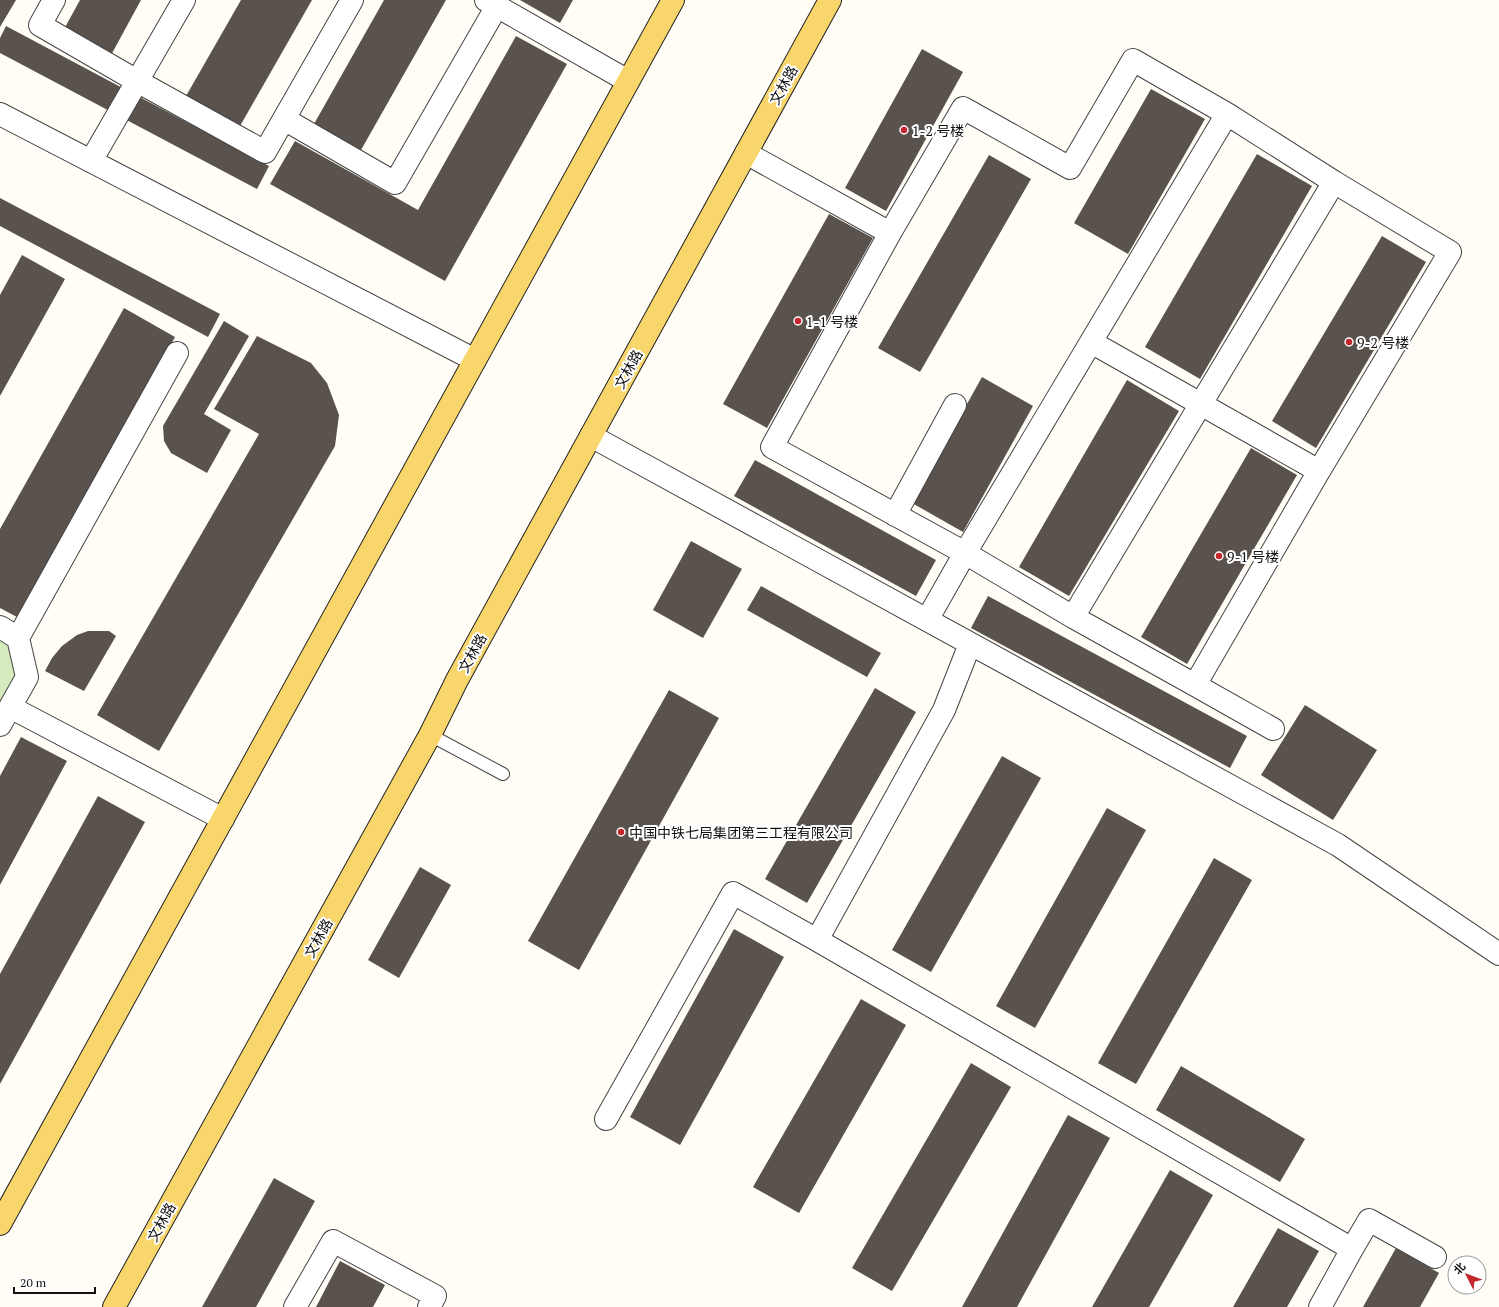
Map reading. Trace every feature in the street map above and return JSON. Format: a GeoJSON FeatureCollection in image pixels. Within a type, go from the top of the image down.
{"type":"FeatureCollection","features":[{"type":"Feature","properties":{"kind":"main road"},"geometry":{"type":"LineString","coordinates":[[0,1224],[672,0]]}},
{"type":"Feature","properties":{"kind":"main road","name":"文林路"},"geometry":{"type":"LineString","coordinates":[[114,1307],[430,735],[457,680],[830,0]]}},
{"type":"Feature","properties":{"kind":"street"},"geometry":{"type":"LineString","coordinates":[[54,0],[40,25],[137,82],[265,152],[352,0]]}},
{"type":"Feature","properties":{"kind":"street"},"geometry":{"type":"LineString","coordinates":[[91,161],[184,0]]}},
{"type":"Feature","properties":{"kind":"street"},"geometry":{"type":"LineString","coordinates":[[284,119],[395,183],[491,3],[628,81]]}},
{"type":"Feature","properties":{"kind":"street"},"geometry":{"type":"LineString","coordinates":[[1195,685],[1319,471],[1450,252],[1334,182],[1227,114],[1133,60],[1070,168],[963,108],[890,233],[772,447],[965,553],[1073,617],[1273,730]]}},
{"type":"Feature","properties":{"kind":"street"},"geometry":{"type":"LineString","coordinates":[[0,114],[475,360]]}},
{"type":"Feature","properties":{"kind":"street"},"geometry":{"type":"LineString","coordinates":[[927,620],[965,553],[1227,114]]}},
{"type":"Feature","properties":{"kind":"street"},"geometry":{"type":"LineString","coordinates":[[746,153],[890,233]]}},
{"type":"Feature","properties":{"kind":"street"},"geometry":{"type":"LineString","coordinates":[[1073,617],[1334,182]]}},
{"type":"Feature","properties":{"kind":"street"},"geometry":{"type":"LineString","coordinates":[[1091,342],[1319,471]]}},
{"type":"Feature","properties":{"kind":"street"},"geometry":{"type":"LineString","coordinates":[[0,725],[27,677],[9,633],[177,354]]}},
{"type":"Feature","properties":{"kind":"street"},"geometry":{"type":"LineString","coordinates":[[895,515],[954,405]]}},
{"type":"Feature","properties":{"kind":"street"},"geometry":{"type":"LineString","coordinates":[[591,436],[1338,845],[1499,954]]}},
{"type":"Feature","properties":{"kind":"street"},"geometry":{"type":"LineString","coordinates":[[817,940],[944,710],[970,644]]}},
{"type":"Feature","properties":{"kind":"street"},"geometry":{"type":"LineString","coordinates":[[10,706],[223,819]]}},
{"type":"Feature","properties":{"kind":"street"},"geometry":{"type":"LineString","coordinates":[[606,1119],[733,893],[1352,1249]]}},
{"type":"Feature","properties":{"kind":"street"},"geometry":{"type":"LineString","coordinates":[[1320,1307],[1369,1220],[1435,1257]]}},
{"type":"Feature","properties":{"kind":"street"},"geometry":{"type":"LineString","coordinates":[[295,1307],[332,1241],[435,1296],[429,1307]]}},
{"type":"Feature","properties":{"kind":"lane"},"geometry":{"type":"LineString","coordinates":[[430,735],[503,774]]}},
{"type":"Feature","properties":{"kind":"green space"},"geometry":{"type":"Polygon","coordinates":[[[0,634],[10,639],[18,676],[0,709],[0,634]]]}},
{"type":"Feature","properties":{"kind":"building"},"geometry":{"type":"Polygon","coordinates":[[[0,0],[16,0],[0,27],[0,0]]]}},
{"type":"Feature","properties":{"kind":"building"},"geometry":{"type":"Polygon","coordinates":[[[80,0],[141,0],[110,57],[63,31],[80,0]]]}},
{"type":"Feature","properties":{"kind":"building"},"geometry":{"type":"Polygon","coordinates":[[[241,0],[312,0],[240,126],[186,96],[241,0]]]}},
{"type":"Feature","properties":{"kind":"building"},"geometry":{"type":"Polygon","coordinates":[[[384,0],[446,0],[361,150],[314,124],[384,0]]]}},
{"type":"Feature","properties":{"kind":"building"},"geometry":{"type":"Polygon","coordinates":[[[520,0],[573,0],[560,23],[520,0]]]}},
{"type":"Feature","properties":{"kind":"building"},"geometry":{"type":"Polygon","coordinates":[[[6,26],[269,166],[257,189],[0,53],[0,38],[6,26]]]}},
{"type":"Feature","properties":{"kind":"building"},"geometry":{"type":"Polygon","coordinates":[[[516,36],[567,64],[445,281],[270,184],[295,141],[418,210],[516,36]]]}},
{"type":"Feature","properties":{"kind":"building","name":"1-2 号楼"},"geometry":{"type":"Polygon","coordinates":[[[922,49],[963,72],[886,211],[845,188],[922,49]]]}},
{"type":"Feature","properties":{"kind":"building"},"geometry":{"type":"Polygon","coordinates":[[[1151,89],[1205,119],[1128,254],[1074,223],[1151,89]]]}},
{"type":"Feature","properties":{"kind":"building"},"geometry":{"type":"Polygon","coordinates":[[[1257,154],[1312,186],[1200,379],[1145,347],[1257,154]]]}},
{"type":"Feature","properties":{"kind":"building"},"geometry":{"type":"Polygon","coordinates":[[[989,155],[1031,179],[920,372],[878,348],[989,155]]]}},
{"type":"Feature","properties":{"kind":"building"},"geometry":{"type":"Polygon","coordinates":[[[0,198],[220,314],[208,337],[0,226],[0,198]]]}},
{"type":"Feature","properties":{"kind":"building","name":"1-1 号楼"},"geometry":{"type":"Polygon","coordinates":[[[829,214],[873,238],[767,428],[723,404],[829,214]]]}},
{"type":"Feature","properties":{"kind":"building","name":"9-2 号楼"},"geometry":{"type":"Polygon","coordinates":[[[1382,236],[1426,262],[1316,448],[1272,421],[1382,236]]]}},
{"type":"Feature","properties":{"kind":"building"},"geometry":{"type":"Polygon","coordinates":[[[22,255],[65,279],[0,396],[0,295],[22,255]]]}},
{"type":"Feature","properties":{"kind":"building"},"geometry":{"type":"Polygon","coordinates":[[[124,308],[175,337],[17,617],[0,608],[0,529],[124,308]]]}},
{"type":"Feature","properties":{"kind":"building"},"geometry":{"type":"Polygon","coordinates":[[[224,321],[249,336],[204,414],[231,430],[207,473],[171,453],[164,441],[163,426],[224,321]]]}},
{"type":"Feature","properties":{"kind":"building"},"geometry":{"type":"Polygon","coordinates":[[[257,336],[311,363],[327,383],[339,415],[335,446],[159,751],[97,715],[259,434],[214,409],[257,336]]]}},
{"type":"Feature","properties":{"kind":"building"},"geometry":{"type":"Polygon","coordinates":[[[982,377],[1033,406],[963,532],[912,503],[982,377]]]}},
{"type":"Feature","properties":{"kind":"building"},"geometry":{"type":"Polygon","coordinates":[[[1127,380],[1179,411],[1069,596],[1019,567],[1127,380]]]}},
{"type":"Feature","properties":{"kind":"building","name":"9-1 号楼"},"geometry":{"type":"Polygon","coordinates":[[[1251,448],[1297,475],[1187,664],[1141,637],[1251,448]]]}},
{"type":"Feature","properties":{"kind":"building"},"geometry":{"type":"Polygon","coordinates":[[[755,460],[936,560],[916,596],[734,496],[755,460]]]}},
{"type":"Feature","properties":{"kind":"building"},"geometry":{"type":"Polygon","coordinates":[[[691,541],[742,569],[703,638],[653,610],[691,541]]]}},
{"type":"Feature","properties":{"kind":"building"},"geometry":{"type":"Polygon","coordinates":[[[761,586],[881,653],[867,677],[747,610],[761,586]]]}},
{"type":"Feature","properties":{"kind":"building"},"geometry":{"type":"Polygon","coordinates":[[[988,596],[1247,736],[1230,768],[971,628],[988,596]]]}},
{"type":"Feature","properties":{"kind":"building"},"geometry":{"type":"Polygon","coordinates":[[[88,631],[109,631],[116,636],[84,691],[45,671],[52,658],[62,646],[77,635],[88,631]]]}},
{"type":"Feature","properties":{"kind":"building"},"geometry":{"type":"Polygon","coordinates":[[[875,688],[916,712],[807,903],[765,879],[875,688]]]}},
{"type":"Feature","properties":{"kind":"building"},"geometry":{"type":"Polygon","coordinates":[[[669,690],[719,718],[579,970],[528,941],[669,690]]]}},
{"type":"Feature","properties":{"kind":"building"},"geometry":{"type":"Polygon","coordinates":[[[1305,705],[1377,750],[1333,820],[1261,775],[1305,705]]]}},
{"type":"Feature","properties":{"kind":"building"},"geometry":{"type":"Polygon","coordinates":[[[21,737],[67,761],[0,885],[0,776],[21,737]]]}},
{"type":"Feature","properties":{"kind":"building"},"geometry":{"type":"Polygon","coordinates":[[[1002,756],[1041,778],[931,972],[892,950],[1002,756]]]}},
{"type":"Feature","properties":{"kind":"building"},"geometry":{"type":"Polygon","coordinates":[[[98,796],[145,822],[0,1084],[0,974],[98,796]]]}},
{"type":"Feature","properties":{"kind":"building"},"geometry":{"type":"Polygon","coordinates":[[[1107,808],[1146,830],[1035,1028],[996,1006],[1107,808]]]}},
{"type":"Feature","properties":{"kind":"building"},"geometry":{"type":"Polygon","coordinates":[[[1214,858],[1252,880],[1136,1084],[1098,1063],[1214,858]]]}},
{"type":"Feature","properties":{"kind":"building"},"geometry":{"type":"Polygon","coordinates":[[[420,867],[451,885],[399,978],[368,960],[420,867]]]}},
{"type":"Feature","properties":{"kind":"building"},"geometry":{"type":"Polygon","coordinates":[[[734,929],[784,957],[680,1145],[630,1117],[734,929]]]}},
{"type":"Feature","properties":{"kind":"building"},"geometry":{"type":"Polygon","coordinates":[[[861,999],[906,1025],[799,1213],[753,1187],[861,999]]]}},
{"type":"Feature","properties":{"kind":"building"},"geometry":{"type":"Polygon","coordinates":[[[971,1063],[1011,1087],[892,1291],[852,1268],[971,1063]]]}},
{"type":"Feature","properties":{"kind":"building"},"geometry":{"type":"Polygon","coordinates":[[[1181,1066],[1305,1139],[1280,1182],[1156,1110],[1181,1066]]]}},
{"type":"Feature","properties":{"kind":"building"},"geometry":{"type":"Polygon","coordinates":[[[1068,1115],[1110,1138],[1017,1307],[962,1307],[1068,1115]]]}},
{"type":"Feature","properties":{"kind":"building"},"geometry":{"type":"Polygon","coordinates":[[[1170,1170],[1213,1195],[1149,1307],[1092,1307],[1170,1170]]]}},
{"type":"Feature","properties":{"kind":"building"},"geometry":{"type":"Polygon","coordinates":[[[274,1178],[315,1201],[256,1307],[202,1307],[274,1178]]]}},
{"type":"Feature","properties":{"kind":"building"},"geometry":{"type":"Polygon","coordinates":[[[1278,1228],[1319,1251],[1287,1307],[1233,1307],[1278,1228]]]}},
{"type":"Feature","properties":{"kind":"building"},"geometry":{"type":"Polygon","coordinates":[[[1396,1248],[1439,1273],[1420,1307],[1363,1307],[1396,1248]]]}},
{"type":"Feature","properties":{"kind":"building"},"geometry":{"type":"Polygon","coordinates":[[[340,1261],[385,1285],[373,1307],[316,1307],[340,1261]]]}},
{"type":"Feature","properties":{"kind":"place","name":"1-2 号楼"},"geometry":{"type":"Point","coordinates":[904,130]}},
{"type":"Feature","properties":{"kind":"place","name":"1-1 号楼"},"geometry":{"type":"Point","coordinates":[798,321]}},
{"type":"Feature","properties":{"kind":"place","name":"9-2 号楼"},"geometry":{"type":"Point","coordinates":[1349,342]}},
{"type":"Feature","properties":{"kind":"place","name":"9-1 号楼"},"geometry":{"type":"Point","coordinates":[1219,556]}},
{"type":"Feature","properties":{"kind":"place","name":"中国中铁七局集团第三工程有限公司"},"geometry":{"type":"Point","coordinates":[621,832]}}]}
